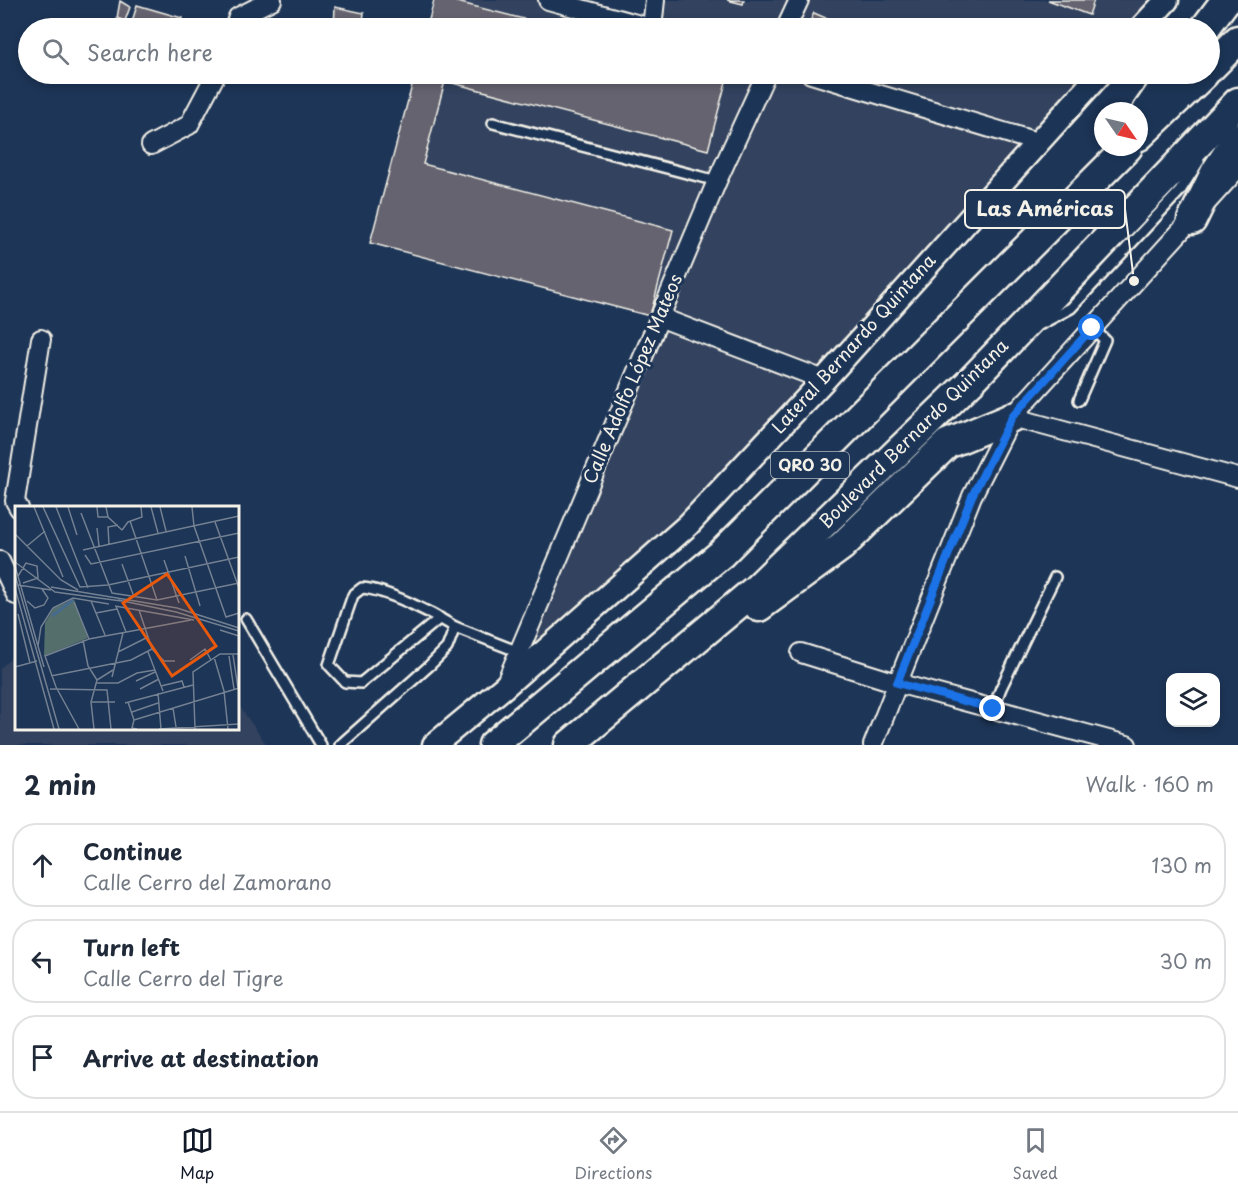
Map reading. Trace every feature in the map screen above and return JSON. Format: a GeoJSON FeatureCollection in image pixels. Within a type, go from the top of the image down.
{"type":"FeatureCollection","features":[{"type":"Feature","properties":{"kind":"main road"},"geometry":{"type":"LineString","coordinates":[[1212,18],[1226,0]]}},
{"type":"Feature","properties":{"kind":"main road"},"geometry":{"type":"LineString","coordinates":[[1220,57],[1238,40]]}},
{"type":"Feature","properties":{"kind":"main road"},"geometry":{"type":"LineString","coordinates":[[1148,109],[1166,84]]}},
{"type":"Feature","properties":{"kind":"main road"},"geometry":{"type":"LineString","coordinates":[[1148,127],[1194,84]]}},
{"type":"Feature","properties":{"kind":"main road","name":"Boulevard Bernardo Quintana"},"geometry":{"type":"LineString","coordinates":[[569,745],[755,590],[970,382],[1234,106]]}},
{"type":"Feature","properties":{"kind":"main road"},"geometry":{"type":"LineString","coordinates":[[1192,220],[1216,171],[1238,138]]}},
{"type":"Feature","properties":{"kind":"main road","name":"QRO 30"},"geometry":{"type":"LineString","coordinates":[[493,745],[721,554],[1117,156]]}},
{"type":"Feature","properties":{"kind":"main road"},"geometry":{"type":"LineString","coordinates":[[672,659],[761,606],[842,546],[946,444],[1012,417]]}},
{"type":"Feature","properties":{"kind":"street"},"geometry":{"type":"LineString","coordinates":[[238,18],[272,0]]}},
{"type":"Feature","properties":{"kind":"street"},"geometry":{"type":"LineString","coordinates":[[548,0],[614,18]]}},
{"type":"Feature","properties":{"kind":"street"},"geometry":{"type":"LineString","coordinates":[[652,18],[655,0]]}},
{"type":"Feature","properties":{"kind":"street"},"geometry":{"type":"LineString","coordinates":[[791,18],[799,0]]}},
{"type":"Feature","properties":{"kind":"street"},"geometry":{"type":"LineString","coordinates":[[1150,18],[1167,0]]}},
{"type":"Feature","properties":{"kind":"street"},"geometry":{"type":"LineString","coordinates":[[151,145],[189,125],[211,84]]}},
{"type":"Feature","properties":{"kind":"street","name":"Calle Adolfo López Mateos"},"geometry":{"type":"LineString","coordinates":[[504,687],[717,181],[761,84]]}},
{"type":"Feature","properties":{"kind":"street"},"geometry":{"type":"LineString","coordinates":[[844,84],[1036,142]]}},
{"type":"Feature","properties":{"kind":"street","name":"Lateral Bernardo Quintana"},"geometry":{"type":"LineString","coordinates":[[434,745],[504,687],[688,525],[824,380],[1091,84]]}},
{"type":"Feature","properties":{"kind":"street"},"geometry":{"type":"LineString","coordinates":[[873,745],[972,496],[1012,417],[1235,175]]}},
{"type":"Feature","properties":{"kind":"street"},"geometry":{"type":"LineString","coordinates":[[659,317],[824,380]]}},
{"type":"Feature","properties":{"kind":"street"},"geometry":{"type":"LineString","coordinates":[[18,506],[15,501],[41,339]]}},
{"type":"Feature","properties":{"kind":"street"},"geometry":{"type":"LineString","coordinates":[[1012,417],[1238,478]]}},
{"type":"Feature","properties":{"kind":"street"},"geometry":{"type":"LineString","coordinates":[[0,561],[15,593]]}},
{"type":"Feature","properties":{"kind":"street"},"geometry":{"type":"LineString","coordinates":[[801,653],[897,683],[1127,745]]}},
{"type":"Feature","properties":{"kind":"lane"},"geometry":{"type":"LineString","coordinates":[[493,123],[717,181]]}},
{"type":"Feature","properties":{"kind":"lane"},"geometry":{"type":"LineString","coordinates":[[1079,400],[1105,340],[1092,328]]}},
{"type":"Feature","properties":{"kind":"lane"},"geometry":{"type":"LineString","coordinates":[[993,709],[1055,577]]}},
{"type":"Feature","properties":{"kind":"lane"},"geometry":{"type":"LineString","coordinates":[[440,618],[361,683],[345,682],[329,665],[353,595],[362,588],[374,589],[440,618],[455,627],[519,652]]}},
{"type":"Feature","properties":{"kind":"lane"},"geometry":{"type":"LineString","coordinates":[[246,619],[321,745]]}},
{"type":"Feature","properties":{"kind":"lane"},"geometry":{"type":"LineString","coordinates":[[340,745],[447,648],[455,627]]}},
{"type":"Feature","properties":{"kind":"shaded area"},"geometry":{"type":"Polygon","coordinates":[[[438,0],[548,0],[614,18],[437,18],[438,0]]]}},
{"type":"Feature","properties":{"kind":"shaded area"},"geometry":{"type":"Polygon","coordinates":[[[655,0],[1167,0],[1150,18],[652,18],[655,0]]]}},
{"type":"Feature","properties":{"kind":"shaded area"},"geometry":{"type":"Polygon","coordinates":[[[428,84],[1091,84],[824,380],[504,687],[659,317],[424,221],[370,243],[428,84]]]}},
{"type":"Feature","properties":{"kind":"shaded area"},"geometry":{"type":"Polygon","coordinates":[[[15,655],[15,730],[238,730],[238,704],[267,745],[0,745],[0,668],[15,655]]]}},
{"type":"Feature","properties":{"kind":"building"},"geometry":{"type":"Polygon","coordinates":[[[434,0],[449,0],[520,18],[430,18],[434,0]]]}},
{"type":"Feature","properties":{"kind":"building"},"geometry":{"type":"Polygon","coordinates":[[[727,0],[744,0],[743,4],[727,0]]]}},
{"type":"Feature","properties":{"kind":"building"},"geometry":{"type":"Polygon","coordinates":[[[1048,0],[1094,0],[1089,15],[1048,0]]]}},
{"type":"Feature","properties":{"kind":"building"},"geometry":{"type":"Polygon","coordinates":[[[120,1],[130,7],[126,18],[117,18],[120,1]]]}},
{"type":"Feature","properties":{"kind":"building"},"geometry":{"type":"Polygon","coordinates":[[[137,5],[182,18],[133,18],[137,5]]]}},
{"type":"Feature","properties":{"kind":"building"},"geometry":{"type":"Polygon","coordinates":[[[335,7],[364,13],[363,18],[334,18],[335,7]]]}},
{"type":"Feature","properties":{"kind":"building"},"geometry":{"type":"Polygon","coordinates":[[[814,13],[826,18],[812,18],[814,13]]]}},
{"type":"Feature","properties":{"kind":"building"},"geometry":{"type":"Polygon","coordinates":[[[412,84],[444,84],[423,164],[673,230],[650,316],[370,243],[412,84]]]}},
{"type":"Feature","properties":{"kind":"building"},"geometry":{"type":"Polygon","coordinates":[[[456,84],[725,84],[708,150],[456,84]]]}},
{"type":"Feature","properties":{"kind":"place","name":"Las Américas"},"geometry":{"type":"Point","coordinates":[1134,281]}},
{"type":"Feature","properties":{"kind":"route"},"geometry":{"type":"LineString","coordinates":[[993,709],[897,683],[972,496],[1012,417],[1092,328]]}}]}
